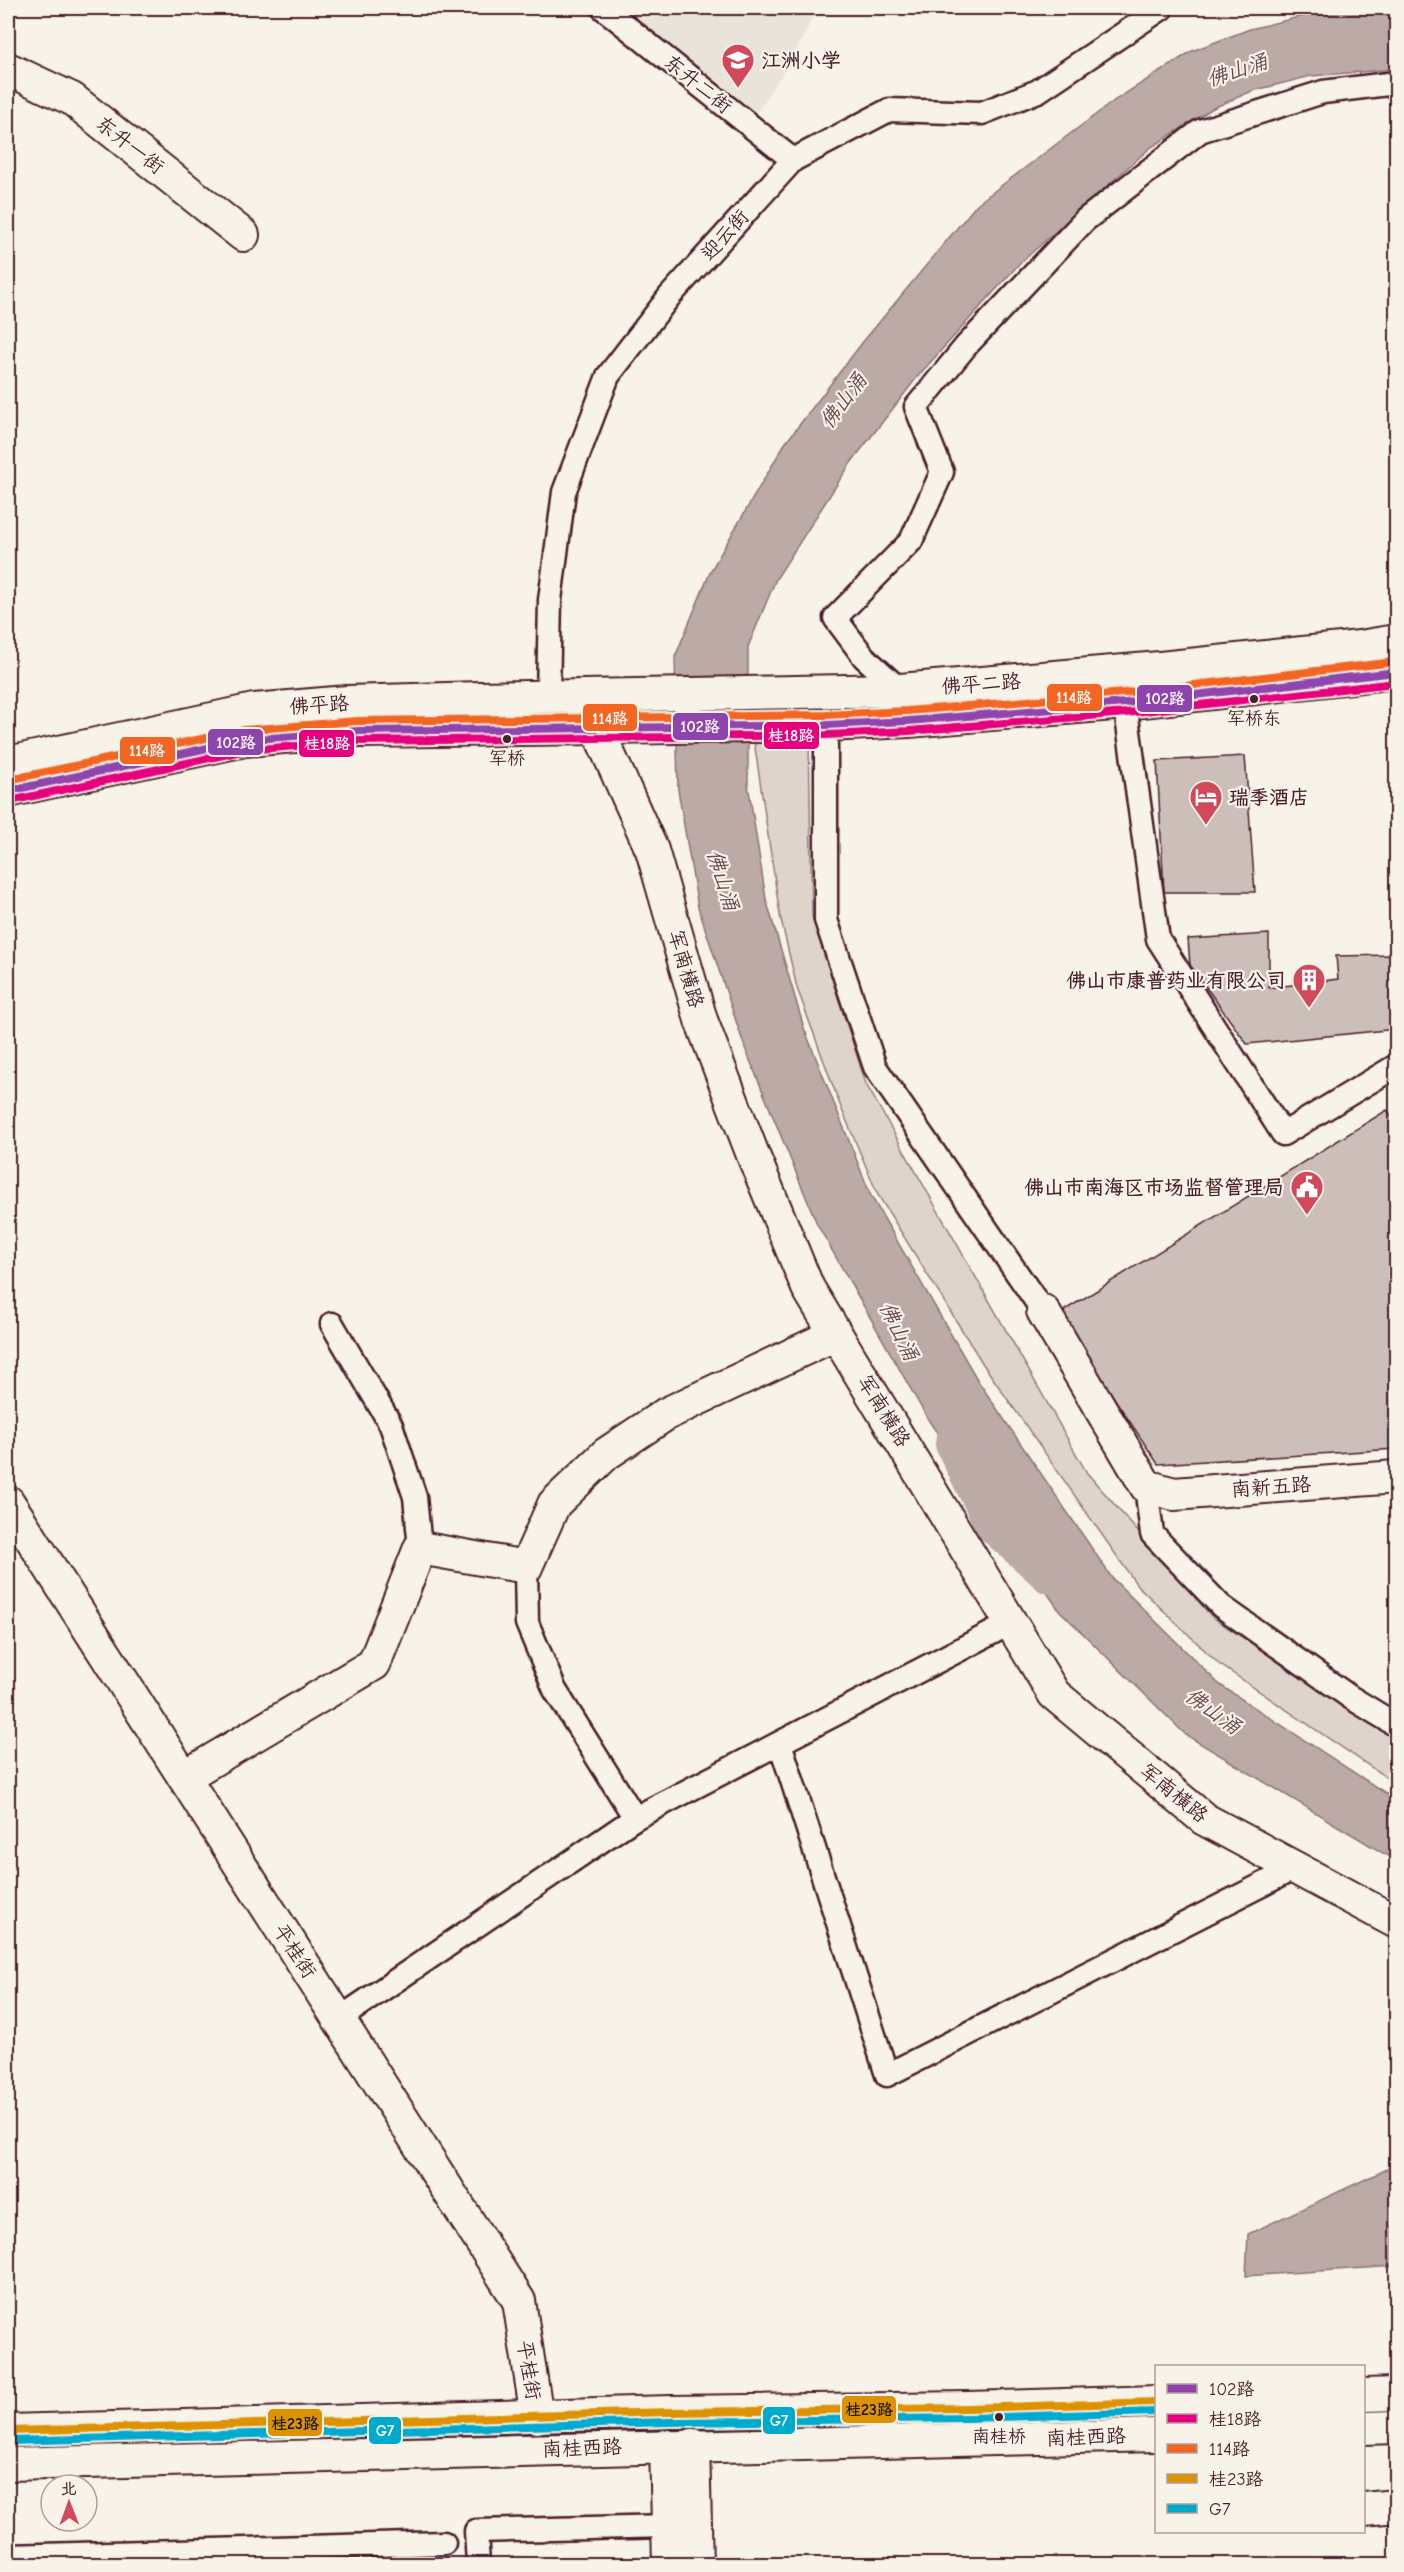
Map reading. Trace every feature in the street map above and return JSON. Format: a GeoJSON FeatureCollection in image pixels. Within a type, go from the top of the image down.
{"type":"FeatureCollection","features":[{"type":"Feature","properties":{"kind":"main road","name":"东升一街"},"geometry":{"type":"LineString","coordinates":[[8,69],[72,99],[243,235]]}},
{"type":"Feature","properties":{"kind":"main road","name":"佛平二路"},"geometry":{"type":"LineString","coordinates":[[637,694],[900,690],[1160,668],[1360,648],[1396,641]]}},
{"type":"Feature","properties":{"kind":"main road","name":"佛平二路"},"geometry":{"type":"LineString","coordinates":[[768,726],[908,721],[1125,703],[1396,672]]}},
{"type":"Feature","properties":{"kind":"main road","name":"佛平路"},"geometry":{"type":"LineString","coordinates":[[8,763],[254,710],[346,702],[637,694]]}},
{"type":"Feature","properties":{"kind":"main road","name":"佛平路"},"geometry":{"type":"LineString","coordinates":[[8,791],[245,740],[358,731],[768,726]]}},
{"type":"Feature","properties":{"kind":"main road","name":"军南横路"},"geometry":{"type":"LineString","coordinates":[[597,728],[652,850],[701,1020],[808,1288],[1054,1694],[1204,1819],[1396,1922]]}},
{"type":"Feature","properties":{"kind":"main road"},"geometry":{"type":"LineString","coordinates":[[1043,1311],[1146,1486]]}},
{"type":"Feature","properties":{"kind":"main road"},"geometry":{"type":"LineString","coordinates":[[184,1777],[374,1664],[420,1548],[525,1567],[554,1504],[606,1454],[666,1414],[836,1334]]}},
{"type":"Feature","properties":{"kind":"main road","name":"南新五路"},"geometry":{"type":"LineString","coordinates":[[1146,1486],[1174,1494],[1396,1477]]}},
{"type":"Feature","properties":{"kind":"main road","name":"平桂街"},"geometry":{"type":"LineString","coordinates":[[8,1502],[519,2301],[537,2417]]}},
{"type":"Feature","properties":{"kind":"main road"},"geometry":{"type":"LineString","coordinates":[[1365,2395],[1396,2394]]}},
{"type":"Feature","properties":{"kind":"main road","name":"南桂西路"},"geometry":{"type":"LineString","coordinates":[[8,2431],[670,2412],[969,2408],[1155,2402]]}},
{"type":"Feature","properties":{"kind":"main road"},"geometry":{"type":"LineString","coordinates":[[1365,2428],[1396,2427]]}},
{"type":"Feature","properties":{"kind":"main road","name":"南桂西路"},"geometry":{"type":"LineString","coordinates":[[8,2464],[1155,2435]]}},
{"type":"Feature","properties":{"kind":"main road"},"geometry":{"type":"LineString","coordinates":[[669,2565],[668,2526],[679,2446]]}},
{"type":"Feature","properties":{"kind":"main road"},"geometry":{"type":"LineString","coordinates":[[679,2446],[696,2565]]}},
{"type":"Feature","properties":{"kind":"main road"},"geometry":{"type":"LineString","coordinates":[[1365,2508],[1396,2506]]}},
{"type":"Feature","properties":{"kind":"street","name":"东升二街"},"geometry":{"type":"LineString","coordinates":[[603,8],[793,160]]}},
{"type":"Feature","properties":{"kind":"street","name":"迎云街"},"geometry":{"type":"LineString","coordinates":[[548,696],[550,600],[564,492],[608,376],[669,297],[793,160],[890,110],[982,113],[1038,91],[1162,8]]}},
{"type":"Feature","properties":{"kind":"street"},"geometry":{"type":"LineString","coordinates":[[900,690],[864,657],[835,618],[911,541],[942,472],[916,407],[966,346],[1085,220],[1200,131],[1323,92],[1396,83]]}},
{"type":"Feature","properties":{"kind":"street"},"geometry":{"type":"LineString","coordinates":[[1125,703],[1158,939],[1283,1134],[1394,1072]]}},
{"type":"Feature","properties":{"kind":"street"},"geometry":{"type":"LineString","coordinates":[[826,725],[826,920],[874,1067],[1043,1311]]}},
{"type":"Feature","properties":{"kind":"street"},"geometry":{"type":"LineString","coordinates":[[332,1324],[391,1425],[415,1497],[420,1548]]}},
{"type":"Feature","properties":{"kind":"street"},"geometry":{"type":"LineString","coordinates":[[1146,1486],[1152,1534],[1221,1606],[1350,1697],[1396,1725]]}},
{"type":"Feature","properties":{"kind":"street"},"geometry":{"type":"LineString","coordinates":[[525,1567],[527,1623],[555,1690],[635,1818]]}},
{"type":"Feature","properties":{"kind":"street"},"geometry":{"type":"LineString","coordinates":[[339,2019],[635,1818],[1011,1623]]}},
{"type":"Feature","properties":{"kind":"street"},"geometry":{"type":"LineString","coordinates":[[780,1743],[887,2074],[1295,1868]]}},
{"type":"Feature","properties":{"kind":"street"},"geometry":{"type":"LineString","coordinates":[[478,2565],[476,2531],[668,2526]]}},
{"type":"Feature","properties":{"kind":"street"},"geometry":{"type":"LineString","coordinates":[[8,2556],[444,2543]]}},
{"type":"Feature","properties":{"kind":"shaded area","name":"江洲小学"},"geometry":{"type":"Polygon","coordinates":[[[603,8],[817,8],[795,54],[749,124],[603,8]]]}},
{"type":"Feature","properties":{"kind":"shaded area"},"geometry":{"type":"Polygon","coordinates":[[[754,741],[761,743],[809,741],[812,917],[866,1084],[1087,1473],[1212,1617],[1396,1740],[1396,1784],[1219,1664],[1137,1585],[983,1364],[878,1195],[840,1105],[797,988],[780,915],[754,741]]]}},
{"type":"Feature","properties":{"kind":"water"},"geometry":{"type":"Polygon","coordinates":[[[1336,8],[1396,8],[1396,69],[1311,76],[1252,91],[1213,108],[1150,148],[1020,263],[918,376],[850,464],[776,579],[748,647],[748,784],[766,899],[804,1028],[871,1196],[978,1381],[1112,1578],[1220,1685],[1396,1800],[1396,1861],[1186,1735],[1059,1610],[929,1421],[817,1224],[745,1048],[698,907],[678,790],[675,657],[711,570],[784,445],[862,343],[977,204],[1115,100],[1192,51],[1250,29],[1336,8]]]}},
{"type":"Feature","properties":{"kind":"water"},"geometry":{"type":"Polygon","coordinates":[[[1396,2165],[1396,2266],[1246,2276],[1248,2234],[1396,2165]]]}},
{"type":"Feature","properties":{"kind":"building","name":"瑞季酒店"},"geometry":{"type":"Polygon","coordinates":[[[1245,756],[1255,892],[1164,892],[1157,761],[1245,756]]]}},
{"type":"Feature","properties":{"kind":"building","name":"佛山市康普药业有限公司"},"geometry":{"type":"Polygon","coordinates":[[[1269,934],[1269,988],[1338,979],[1336,956],[1396,955],[1396,1029],[1247,1044],[1190,965],[1188,939],[1269,934]]]}},
{"type":"Feature","properties":{"kind":"building","name":"佛山市南海区市场监督管理局"},"geometry":{"type":"Polygon","coordinates":[[[1387,1110],[1396,1122],[1396,1449],[1158,1464],[1062,1320],[1065,1310],[1387,1110]]]}},
{"type":"Feature","properties":{"kind":"waterway","name":"佛山涌"},"geometry":{"type":"LineString","coordinates":[[954,1444],[994,1525],[1050,1575]]}},
{"type":"Feature","properties":{"kind":"transit line","name":"114路"},"geometry":{"type":"LineString","coordinates":[[8,780],[244,730],[358,721],[826,715],[907,711],[1124,693],[1395,662]]}},
{"type":"Feature","properties":{"kind":"transit line","name":"102路"},"geometry":{"type":"LineString","coordinates":[[8,791],[245,740],[358,731],[826,725],[908,721],[1125,703],[1396,672]]}},
{"type":"Feature","properties":{"kind":"transit line","name":"桂18路"},"geometry":{"type":"LineString","coordinates":[[10,801],[247,750],[358,741],[826,735],[909,731],[1126,713],[1396,683]]}},
{"type":"Feature","properties":{"kind":"transit line","name":"桂23路"},"geometry":{"type":"LineString","coordinates":[[8,2431],[670,2412],[969,2408],[1155,2402]]}},
{"type":"Feature","properties":{"kind":"transit line","name":"G7"},"geometry":{"type":"LineString","coordinates":[[8,2441],[670,2422],[969,2418],[1155,2412]]}},
{"type":"Feature","properties":{"kind":"place","name":"江洲小学"},"geometry":{"type":"Point","coordinates":[738,89]}},
{"type":"Feature","properties":{"kind":"place","name":"军桥东"},"geometry":{"type":"Point","coordinates":[1254,699]}},
{"type":"Feature","properties":{"kind":"place","name":"军桥"},"geometry":{"type":"Point","coordinates":[507,739]}},
{"type":"Feature","properties":{"kind":"place","name":"瑞季酒店"},"geometry":{"type":"Point","coordinates":[1206,826]}},
{"type":"Feature","properties":{"kind":"place","name":"佛山市康普药业有限公司"},"geometry":{"type":"Point","coordinates":[1309,1009]}},
{"type":"Feature","properties":{"kind":"place","name":"佛山市南海区市场监督管理局"},"geometry":{"type":"Point","coordinates":[1307,1216]}},
{"type":"Feature","properties":{"kind":"place","name":"南桂桥"},"geometry":{"type":"Point","coordinates":[999,2417]}}]}
